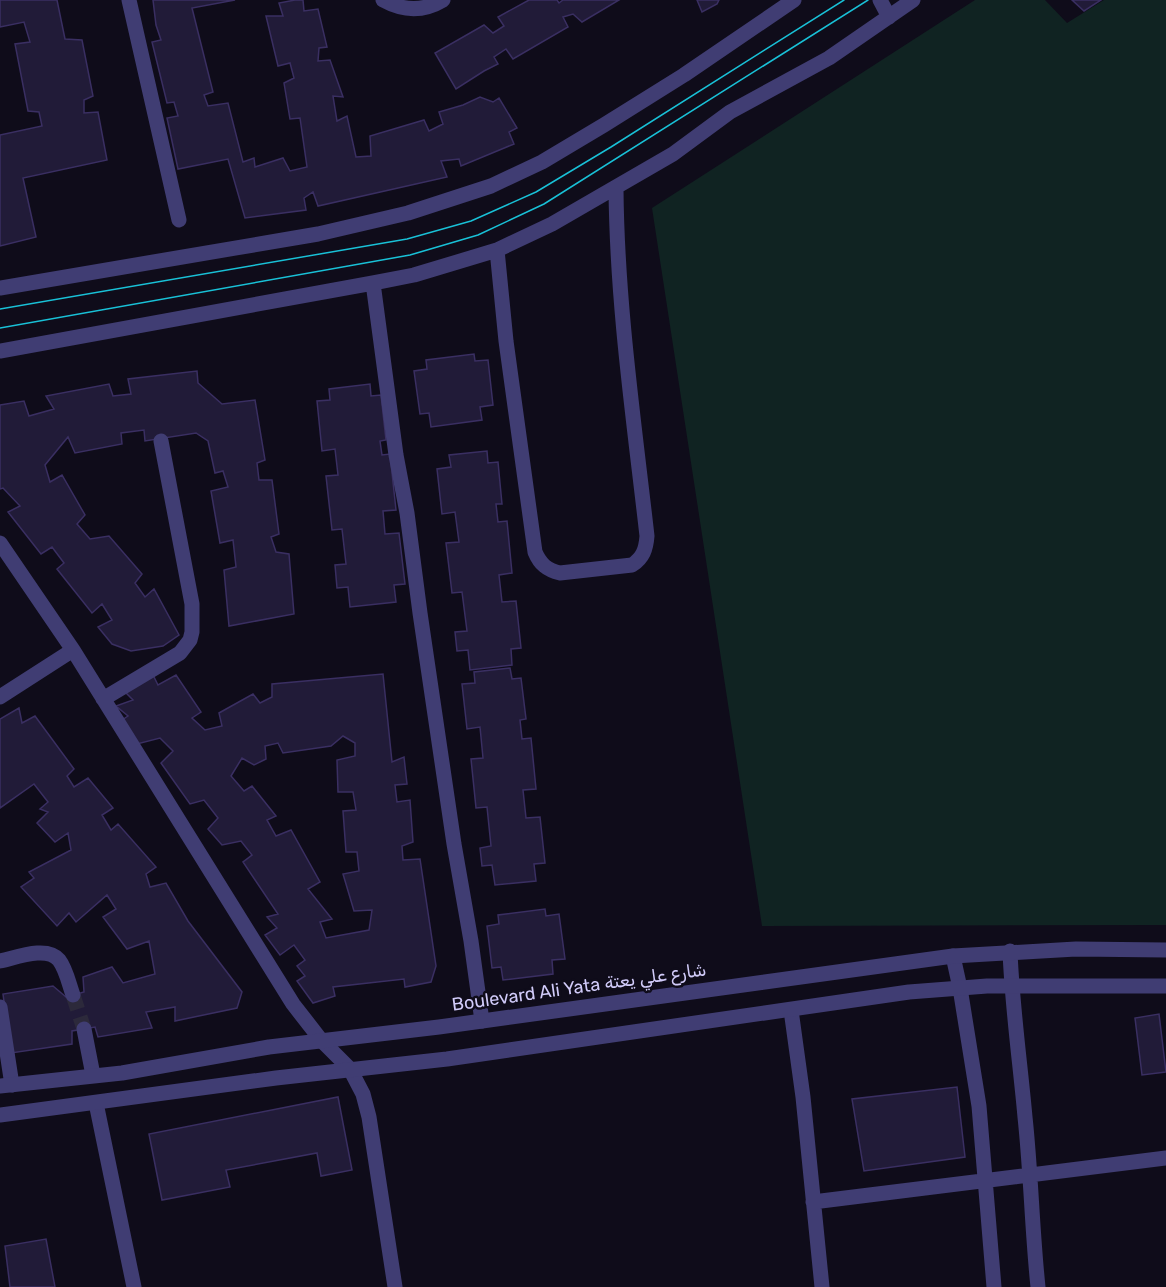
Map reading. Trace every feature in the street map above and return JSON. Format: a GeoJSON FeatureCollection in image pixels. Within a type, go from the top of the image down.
{"type":"FeatureCollection","features":[{"type":"Feature","properties":{"kind":"street"},"geometry":{"type":"LineString","coordinates":[[129,0],[179,220]]}},
{"type":"Feature","properties":{"kind":"street"},"geometry":{"type":"LineString","coordinates":[[383,0],[394,6],[415,10],[443,0]]}},
{"type":"Feature","properties":{"kind":"street"},"geometry":{"type":"LineString","coordinates":[[0,288],[318,234],[408,213],[491,186],[542,162],[604,125],[684,75],[794,0]]}},
{"type":"Feature","properties":{"kind":"street"},"geometry":{"type":"LineString","coordinates":[[880,0],[890,16]]}},
{"type":"Feature","properties":{"kind":"street"},"geometry":{"type":"LineString","coordinates":[[0,351],[414,275],[497,250],[552,224],[616,189],[673,154],[730,112],[829,58],[914,0]]}},
{"type":"Feature","properties":{"kind":"street"},"geometry":{"type":"LineString","coordinates":[[497,250],[506,341],[534,552],[544,566],[560,573],[632,565],[639,561],[644,553],[647,536],[621,307],[616,189]]}},
{"type":"Feature","properties":{"kind":"street"},"geometry":{"type":"LineString","coordinates":[[373,283],[396,455],[407,513],[423,636],[482,1021]]}},
{"type":"Feature","properties":{"kind":"street"},"geometry":{"type":"LineString","coordinates":[[104,699],[180,653],[190,640],[192,632],[189,585],[161,441]]}},
{"type":"Feature","properties":{"kind":"street"},"geometry":{"type":"LineString","coordinates":[[0,543],[73,650],[293,1004],[321,1040],[350,1069],[363,1094],[369,1117],[395,1287]]}},
{"type":"Feature","properties":{"kind":"street"},"geometry":{"type":"LineString","coordinates":[[0,698],[73,650]]}},
{"type":"Feature","properties":{"kind":"street","name":"Boulevard Ali Yata شارع علي يعتة"},"geometry":{"type":"LineString","coordinates":[[6,1086],[122,1073],[269,1047],[482,1021],[952,956],[1076,949],[1166,950]]}},
{"type":"Feature","properties":{"kind":"street"},"geometry":{"type":"LineString","coordinates":[[1010,951],[1011,986],[1031,1175],[1032,1228],[1038,1287]]}},
{"type":"Feature","properties":{"kind":"street"},"geometry":{"type":"LineString","coordinates":[[0,962],[39,953],[55,956],[63,967],[73,995]]}},
{"type":"Feature","properties":{"kind":"street"},"geometry":{"type":"LineString","coordinates":[[952,956],[960,988],[979,1106],[994,1287]]}},
{"type":"Feature","properties":{"kind":"street"},"geometry":{"type":"LineString","coordinates":[[0,1115],[350,1069],[447,1059],[791,1010],[872,996],[1011,986],[1166,986]]}},
{"type":"Feature","properties":{"kind":"street"},"geometry":{"type":"LineString","coordinates":[[0,1007],[6,1086]]}},
{"type":"Feature","properties":{"kind":"street"},"geometry":{"type":"LineString","coordinates":[[791,1010],[803,1097],[822,1287]]}},
{"type":"Feature","properties":{"kind":"street"},"geometry":{"type":"LineString","coordinates":[[84,1029],[93,1075]]}},
{"type":"Feature","properties":{"kind":"street"},"geometry":{"type":"LineString","coordinates":[[96,1103],[134,1287]]}},
{"type":"Feature","properties":{"kind":"street"},"geometry":{"type":"LineString","coordinates":[[813,1202],[1166,1158]]}},
{"type":"Feature","properties":{"kind":"green space"},"geometry":{"type":"Polygon","coordinates":[[[975,0],[1045,0],[1067,23],[1104,0],[1166,0],[1166,925],[762,926],[652,208],[975,0]]]}},
{"type":"Feature","properties":{"kind":"building"},"geometry":{"type":"Polygon","coordinates":[[[0,0],[57,0],[65,39],[82,40],[93,96],[84,100],[84,113],[98,112],[107,160],[23,178],[36,237],[0,246],[0,135],[42,126],[39,112],[28,111],[15,44],[30,42],[24,22],[0,27],[0,0]]]}},
{"type":"Feature","properties":{"kind":"building"},"geometry":{"type":"Polygon","coordinates":[[[153,0],[235,0],[192,8],[213,92],[204,95],[208,106],[228,103],[243,162],[254,158],[255,167],[283,158],[290,171],[307,167],[300,118],[290,119],[284,83],[294,78],[290,63],[278,66],[266,16],[283,16],[279,3],[295,0],[303,0],[304,11],[318,9],[327,47],[319,48],[318,61],[330,60],[343,97],[333,96],[337,121],[347,116],[356,157],[371,156],[370,136],[424,120],[429,131],[443,124],[439,112],[480,97],[493,102],[499,98],[517,128],[509,132],[514,144],[461,166],[459,159],[441,161],[447,177],[318,206],[313,192],[304,198],[306,210],[245,218],[228,159],[178,169],[167,118],[178,116],[174,102],[167,103],[152,42],[161,40],[156,25],[153,0]]]}},
{"type":"Feature","properties":{"kind":"building"},"geometry":{"type":"Polygon","coordinates":[[[529,0],[557,0],[559,3],[563,0],[619,0],[582,22],[573,14],[563,17],[568,27],[513,59],[506,49],[494,57],[498,64],[456,89],[435,53],[484,25],[493,33],[504,26],[498,17],[529,0]]]}},
{"type":"Feature","properties":{"kind":"building"},"geometry":{"type":"Polygon","coordinates":[[[697,0],[719,0],[717,4],[702,12],[697,0]]]}},
{"type":"Feature","properties":{"kind":"building"},"geometry":{"type":"Polygon","coordinates":[[[1072,0],[1101,0],[1084,11],[1072,0]]]}},
{"type":"Feature","properties":{"kind":"building"},"geometry":{"type":"Polygon","coordinates":[[[474,354],[475,361],[488,360],[493,405],[480,407],[482,420],[431,427],[429,413],[420,414],[414,371],[427,369],[426,360],[474,354]]]}},
{"type":"Feature","properties":{"kind":"building"},"geometry":{"type":"Polygon","coordinates":[[[197,371],[198,383],[222,404],[255,400],[265,460],[257,463],[259,480],[272,480],[279,534],[271,537],[276,552],[289,554],[294,614],[229,626],[224,570],[236,567],[233,540],[220,543],[211,491],[228,487],[223,471],[215,473],[208,441],[196,433],[145,441],[144,430],[121,433],[122,444],[75,453],[68,437],[45,465],[50,482],[62,475],[85,515],[77,524],[90,539],[109,536],[142,574],[135,583],[145,597],[154,589],[179,635],[163,646],[131,651],[112,644],[98,627],[112,620],[102,604],[92,613],[57,569],[64,563],[52,547],[41,554],[8,512],[20,506],[3,488],[0,489],[0,405],[24,401],[29,416],[54,409],[46,396],[109,384],[113,396],[131,394],[128,379],[197,371]]]}},
{"type":"Feature","properties":{"kind":"building"},"geometry":{"type":"Polygon","coordinates":[[[370,384],[371,396],[381,395],[386,440],[380,441],[382,455],[390,454],[396,510],[383,511],[385,534],[399,533],[405,584],[394,585],[396,602],[350,607],[348,587],[337,588],[335,565],[346,564],[342,529],[332,530],[326,476],[338,475],[335,449],[322,451],[317,401],[330,400],[329,389],[370,384]]]}},
{"type":"Feature","properties":{"kind":"building"},"geometry":{"type":"Polygon","coordinates":[[[487,451],[488,463],[498,462],[502,504],[496,504],[498,522],[507,521],[512,573],[499,575],[502,602],[516,601],[521,648],[511,649],[512,665],[470,670],[468,650],[457,651],[455,632],[467,631],[462,592],[452,593],[446,543],[459,542],[455,512],[442,514],[437,469],[451,467],[449,455],[487,451]]]}},
{"type":"Feature","properties":{"kind":"building"},"geometry":{"type":"Polygon","coordinates":[[[510,668],[512,679],[521,678],[526,719],[520,720],[522,739],[531,738],[536,789],[523,790],[526,818],[540,817],[545,863],[534,864],[536,881],[495,885],[492,865],[482,866],[480,848],[491,846],[487,807],[476,808],[471,759],[483,758],[480,727],[467,729],[462,684],[475,683],[474,672],[510,668]]]}},
{"type":"Feature","properties":{"kind":"building"},"geometry":{"type":"Polygon","coordinates":[[[383,674],[392,762],[404,757],[407,784],[395,785],[397,802],[410,800],[413,842],[402,846],[403,860],[420,859],[436,966],[431,982],[405,987],[404,979],[333,987],[335,996],[313,1003],[297,981],[305,976],[297,966],[305,960],[294,945],[280,955],[265,935],[277,928],[267,917],[278,914],[243,862],[252,855],[241,841],[222,845],[208,829],[218,818],[204,800],[190,804],[161,763],[173,751],[160,738],[137,744],[116,724],[128,716],[116,706],[133,700],[123,690],[153,675],[158,685],[176,675],[201,712],[192,718],[205,730],[222,726],[219,713],[253,694],[260,703],[272,697],[272,684],[383,674]],[[343,736],[331,746],[283,753],[278,743],[265,746],[266,759],[254,765],[242,758],[231,776],[244,791],[252,786],[276,816],[267,820],[276,836],[291,830],[320,882],[308,889],[332,919],[320,922],[326,938],[369,930],[372,910],[354,911],[343,874],[359,871],[357,852],[346,852],[343,811],[356,810],[353,792],[338,792],[337,760],[355,756],[355,743],[343,736]]]}},
{"type":"Feature","properties":{"kind":"building"},"geometry":{"type":"Polygon","coordinates":[[[19,708],[22,723],[35,716],[74,769],[67,776],[74,787],[88,778],[113,808],[102,815],[111,830],[118,824],[156,867],[146,874],[150,887],[166,883],[188,921],[242,992],[237,1008],[175,1021],[175,1007],[146,1012],[152,1028],[98,1037],[95,1027],[72,1031],[72,1044],[11,1053],[3,994],[53,986],[66,997],[84,992],[83,977],[112,967],[123,983],[155,974],[149,941],[127,949],[103,917],[116,909],[107,895],[76,922],[69,913],[57,926],[21,887],[34,878],[29,872],[71,850],[68,833],[55,842],[37,823],[48,812],[40,809],[48,802],[34,784],[0,808],[0,719],[19,708]]]}},
{"type":"Feature","properties":{"kind":"building"},"geometry":{"type":"Polygon","coordinates":[[[545,909],[546,916],[559,914],[565,959],[552,960],[553,974],[503,980],[501,967],[492,968],[487,926],[499,924],[498,915],[545,909]]]}},
{"type":"Feature","properties":{"kind":"building"},"geometry":{"type":"Polygon","coordinates":[[[1159,1014],[1166,1072],[1142,1075],[1135,1018],[1159,1014]]]}},
{"type":"Feature","properties":{"kind":"building"},"geometry":{"type":"Polygon","coordinates":[[[957,1087],[965,1157],[864,1171],[852,1099],[957,1087]]]}},
{"type":"Feature","properties":{"kind":"building"},"geometry":{"type":"Polygon","coordinates":[[[338,1097],[352,1170],[321,1176],[317,1153],[226,1170],[230,1187],[162,1200],[149,1134],[338,1097]]]}},
{"type":"Feature","properties":{"kind":"building"},"geometry":{"type":"Polygon","coordinates":[[[46,1239],[55,1287],[10,1287],[5,1246],[46,1239]]]}},
{"type":"Feature","properties":{"kind":"tunnel"},"geometry":{"type":"LineString","coordinates":[[73,995],[84,1029]]}},
{"type":"Feature","properties":{"kind":"tram line"},"geometry":{"type":"LineString","coordinates":[[0,309],[407,239],[471,221],[536,192],[844,0]]}},
{"type":"Feature","properties":{"kind":"tram line"},"geometry":{"type":"LineString","coordinates":[[0,328],[410,255],[478,235],[544,204],[868,0]]}}]}
